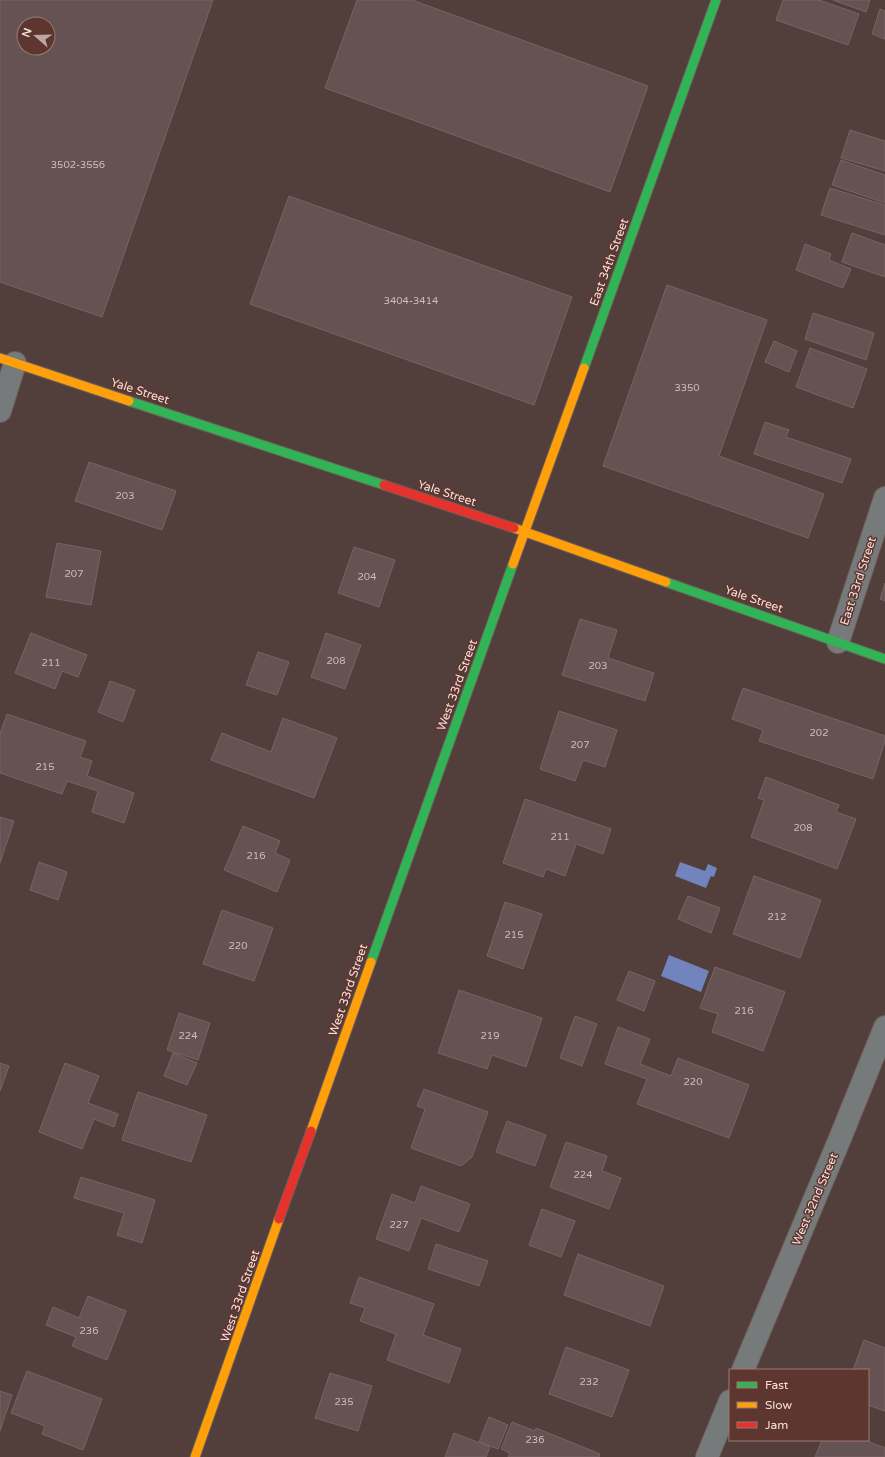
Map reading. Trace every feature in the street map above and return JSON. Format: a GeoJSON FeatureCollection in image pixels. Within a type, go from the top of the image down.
{"type":"FeatureCollection","features":[{"type":"Feature","properties":{"kind":"street","name":"East 34th Street"},"geometry":{"type":"LineString","coordinates":[[525,532],[716,0]]}},
{"type":"Feature","properties":{"kind":"street","name":"Yale Street"},"geometry":{"type":"LineString","coordinates":[[8,360],[525,532],[885,658]]}},
{"type":"Feature","properties":{"kind":"street"},"geometry":{"type":"LineString","coordinates":[[0,411],[8,360]]}},
{"type":"Feature","properties":{"kind":"street","name":"East 33rd Street"},"geometry":{"type":"LineString","coordinates":[[838,642],[885,498]]}},
{"type":"Feature","properties":{"kind":"street","name":"West 33rd Street"},"geometry":{"type":"LineString","coordinates":[[195,1457],[434,782],[525,532]]}},
{"type":"Feature","properties":{"kind":"street","name":"West 32nd Street"},"geometry":{"type":"LineString","coordinates":[[743,1369],[885,1027]]}},
{"type":"Feature","properties":{"kind":"street"},"geometry":{"type":"LineString","coordinates":[[707,1457],[729,1403]]}},
{"type":"Feature","properties":{"kind":"water"},"geometry":{"type":"Polygon","coordinates":[[[680,862],[705,871],[708,864],[717,868],[714,877],[711,876],[706,888],[675,876],[680,862]]]}},
{"type":"Feature","properties":{"kind":"water"},"geometry":{"type":"Polygon","coordinates":[[[669,955],[709,971],[701,992],[661,976],[669,955]]]}},
{"type":"Feature","properties":{"kind":"building"},"geometry":{"type":"Polygon","coordinates":[[[0,0],[213,0],[102,317],[0,282],[0,0]]]}},
{"type":"Feature","properties":{"kind":"building"},"geometry":{"type":"Polygon","coordinates":[[[357,0],[412,0],[648,86],[610,192],[325,88],[357,0]]]}},
{"type":"Feature","properties":{"kind":"building"},"geometry":{"type":"Polygon","coordinates":[[[783,0],[819,0],[859,14],[848,45],[776,20],[783,0]]]}},
{"type":"Feature","properties":{"kind":"building"},"geometry":{"type":"Polygon","coordinates":[[[833,0],[870,0],[866,12],[833,0]]]}},
{"type":"Feature","properties":{"kind":"building"},"geometry":{"type":"Polygon","coordinates":[[[880,9],[885,11],[885,39],[872,34],[880,9]]]}},
{"type":"Feature","properties":{"kind":"building"},"geometry":{"type":"Polygon","coordinates":[[[850,130],[885,141],[885,171],[841,158],[850,130]]]}},
{"type":"Feature","properties":{"kind":"building"},"geometry":{"type":"Polygon","coordinates":[[[841,160],[885,175],[885,203],[832,185],[841,160]]]}},
{"type":"Feature","properties":{"kind":"building"},"geometry":{"type":"Polygon","coordinates":[[[830,188],[885,205],[885,235],[821,215],[830,188]]]}},
{"type":"Feature","properties":{"kind":"building"},"geometry":{"type":"Polygon","coordinates":[[[289,196],[572,297],[534,405],[250,304],[289,196]]]}},
{"type":"Feature","properties":{"kind":"building"},"geometry":{"type":"Polygon","coordinates":[[[852,233],[885,245],[885,277],[842,262],[852,233]]]}},
{"type":"Feature","properties":{"kind":"building"},"geometry":{"type":"Polygon","coordinates":[[[805,244],[831,254],[829,260],[851,269],[843,288],[796,270],[805,244]]]}},
{"type":"Feature","properties":{"kind":"building"},"geometry":{"type":"Polygon","coordinates":[[[667,285],[767,320],[719,456],[824,494],[808,538],[603,466],[667,285]]]}},
{"type":"Feature","properties":{"kind":"building"},"geometry":{"type":"Polygon","coordinates":[[[813,313],[874,333],[866,360],[805,339],[813,313]]]}},
{"type":"Feature","properties":{"kind":"building"},"geometry":{"type":"Polygon","coordinates":[[[774,341],[797,351],[789,372],[765,362],[774,341]]]}},
{"type":"Feature","properties":{"kind":"building"},"geometry":{"type":"Polygon","coordinates":[[[810,348],[867,369],[853,408],[796,387],[810,348]]]}},
{"type":"Feature","properties":{"kind":"building"},"geometry":{"type":"Polygon","coordinates":[[[765,422],[789,430],[786,437],[851,459],[842,483],[754,454],[765,422]]]}},
{"type":"Feature","properties":{"kind":"building"},"geometry":{"type":"Polygon","coordinates":[[[89,462],[176,491],[162,530],[75,501],[89,462]]]}},
{"type":"Feature","properties":{"kind":"building"},"geometry":{"type":"Polygon","coordinates":[[[57,543],[101,551],[91,605],[46,597],[57,543]]]}},
{"type":"Feature","properties":{"kind":"building"},"geometry":{"type":"Polygon","coordinates":[[[354,547],[395,560],[379,607],[338,593],[354,547]]]}},
{"type":"Feature","properties":{"kind":"building"},"geometry":{"type":"Polygon","coordinates":[[[885,583],[885,601],[880,599],[885,583]]]}},
{"type":"Feature","properties":{"kind":"building"},"geometry":{"type":"Polygon","coordinates":[[[580,619],[617,630],[608,658],[654,673],[645,701],[562,675],[580,619]]]}},
{"type":"Feature","properties":{"kind":"building"},"geometry":{"type":"Polygon","coordinates":[[[31,633],[87,655],[78,677],[62,671],[55,689],[15,673],[31,633]]]}},
{"type":"Feature","properties":{"kind":"building"},"geometry":{"type":"Polygon","coordinates":[[[326,633],[361,645],[345,689],[311,677],[326,633]]]}},
{"type":"Feature","properties":{"kind":"building"},"geometry":{"type":"Polygon","coordinates":[[[258,652],[289,662],[277,695],[246,685],[258,652]]]}},
{"type":"Feature","properties":{"kind":"building"},"geometry":{"type":"Polygon","coordinates":[[[110,681],[135,690],[123,722],[98,712],[110,681]]]}},
{"type":"Feature","properties":{"kind":"building"},"geometry":{"type":"Polygon","coordinates":[[[743,688],[885,736],[885,741],[873,779],[759,741],[763,730],[732,719],[743,688]]]}},
{"type":"Feature","properties":{"kind":"building"},"geometry":{"type":"Polygon","coordinates":[[[559,711],[617,730],[605,767],[583,760],[575,781],[540,769],[559,711]]]}},
{"type":"Feature","properties":{"kind":"building"},"geometry":{"type":"Polygon","coordinates":[[[7,714],[86,741],[80,757],[92,761],[87,776],[134,793],[124,823],[92,812],[98,791],[67,781],[62,794],[0,773],[0,734],[7,714]]]}},
{"type":"Feature","properties":{"kind":"building"},"geometry":{"type":"Polygon","coordinates":[[[283,718],[337,738],[314,798],[211,760],[222,733],[271,752],[283,718]]]}},
{"type":"Feature","properties":{"kind":"building"},"geometry":{"type":"Polygon","coordinates":[[[766,777],[839,805],[836,812],[856,819],[837,869],[751,837],[764,800],[758,798],[766,777]]]}},
{"type":"Feature","properties":{"kind":"building"},"geometry":{"type":"Polygon","coordinates":[[[525,799],[611,829],[603,854],[576,844],[565,876],[546,869],[543,877],[503,863],[525,799]]]}},
{"type":"Feature","properties":{"kind":"building"},"geometry":{"type":"Polygon","coordinates":[[[0,817],[14,821],[0,863],[0,817]]]}},
{"type":"Feature","properties":{"kind":"building"},"geometry":{"type":"Polygon","coordinates":[[[243,826],[280,841],[275,853],[290,860],[277,892],[224,870],[243,826]]]}},
{"type":"Feature","properties":{"kind":"building"},"geometry":{"type":"Polygon","coordinates":[[[39,862],[67,872],[58,900],[30,890],[39,862]]]}},
{"type":"Feature","properties":{"kind":"building"},"geometry":{"type":"Polygon","coordinates":[[[754,876],[821,900],[800,958],[733,934],[754,876]]]}},
{"type":"Feature","properties":{"kind":"building"},"geometry":{"type":"Polygon","coordinates":[[[688,896],[720,908],[711,933],[678,919],[688,896]]]}},
{"type":"Feature","properties":{"kind":"building"},"geometry":{"type":"Polygon","coordinates":[[[505,902],[542,914],[523,969],[487,956],[505,902]]]}},
{"type":"Feature","properties":{"kind":"building"},"geometry":{"type":"Polygon","coordinates":[[[222,910],[273,928],[254,981],[203,964],[222,910]]]}},
{"type":"Feature","properties":{"kind":"building"},"geometry":{"type":"Polygon","coordinates":[[[715,967],[785,992],[763,1051],[712,1032],[718,1014],[700,1008],[715,967]]]}},
{"type":"Feature","properties":{"kind":"building"},"geometry":{"type":"Polygon","coordinates":[[[629,971],[655,981],[644,1011],[617,1000],[629,971]]]}},
{"type":"Feature","properties":{"kind":"building"},"geometry":{"type":"Polygon","coordinates":[[[459,990],[542,1018],[526,1067],[492,1055],[487,1069],[438,1053],[459,990]]]}},
{"type":"Feature","properties":{"kind":"building"},"geometry":{"type":"Polygon","coordinates":[[[179,1013],[210,1023],[198,1060],[167,1050],[179,1013]]]}},
{"type":"Feature","properties":{"kind":"building"},"geometry":{"type":"Polygon","coordinates":[[[575,1016],[597,1024],[582,1066],[560,1058],[575,1016]]]}},
{"type":"Feature","properties":{"kind":"building"},"geometry":{"type":"Polygon","coordinates":[[[618,1027],[650,1039],[640,1064],[671,1076],[678,1058],[749,1085],[729,1138],[637,1104],[647,1079],[605,1064],[618,1027]]]}},
{"type":"Feature","properties":{"kind":"building"},"geometry":{"type":"Polygon","coordinates":[[[173,1053],[197,1063],[187,1085],[164,1076],[173,1053]]]}},
{"type":"Feature","properties":{"kind":"building"},"geometry":{"type":"Polygon","coordinates":[[[0,1063],[9,1066],[0,1091],[0,1063]]]}},
{"type":"Feature","properties":{"kind":"building"},"geometry":{"type":"Polygon","coordinates":[[[65,1063],[99,1076],[88,1103],[118,1114],[114,1127],[94,1119],[82,1149],[39,1132],[65,1063]]]}},
{"type":"Feature","properties":{"kind":"building"},"geometry":{"type":"Polygon","coordinates":[[[424,1089],[488,1112],[472,1157],[461,1166],[411,1148],[425,1109],[417,1106],[424,1089]]]}},
{"type":"Feature","properties":{"kind":"building"},"geometry":{"type":"Polygon","coordinates":[[[138,1092],[207,1115],[191,1162],[122,1140],[138,1092]]]}},
{"type":"Feature","properties":{"kind":"building"},"geometry":{"type":"Polygon","coordinates":[[[507,1121],[546,1135],[535,1166],[496,1152],[507,1121]]]}},
{"type":"Feature","properties":{"kind":"building"},"geometry":{"type":"Polygon","coordinates":[[[566,1142],[607,1156],[602,1171],[621,1178],[609,1209],[550,1187],[566,1142]]]}},
{"type":"Feature","properties":{"kind":"building"},"geometry":{"type":"Polygon","coordinates":[[[81,1177],[155,1200],[142,1243],[117,1235],[124,1213],[74,1198],[81,1177]]]}},
{"type":"Feature","properties":{"kind":"building"},"geometry":{"type":"Polygon","coordinates":[[[421,1186],[470,1204],[459,1232],[421,1218],[409,1251],[376,1239],[392,1194],[415,1203],[421,1186]]]}},
{"type":"Feature","properties":{"kind":"building"},"geometry":{"type":"Polygon","coordinates":[[[542,1209],[575,1221],[561,1257],[529,1245],[542,1209]]]}},
{"type":"Feature","properties":{"kind":"building"},"geometry":{"type":"Polygon","coordinates":[[[436,1244],[488,1261],[479,1286],[428,1269],[436,1244]]]}},
{"type":"Feature","properties":{"kind":"building"},"geometry":{"type":"Polygon","coordinates":[[[578,1254],[664,1286],[650,1326],[564,1295],[578,1254]]]}},
{"type":"Feature","properties":{"kind":"building"},"geometry":{"type":"Polygon","coordinates":[[[359,1277],[434,1304],[423,1335],[461,1349],[449,1383],[387,1360],[396,1334],[360,1321],[365,1308],[350,1303],[359,1277]]]}},
{"type":"Feature","properties":{"kind":"building"},"geometry":{"type":"Polygon","coordinates":[[[88,1296],[126,1311],[107,1360],[72,1346],[76,1337],[46,1325],[53,1307],[79,1318],[88,1296]]]}},
{"type":"Feature","properties":{"kind":"building"},"geometry":{"type":"Polygon","coordinates":[[[864,1340],[885,1348],[885,1411],[869,1405],[869,1369],[853,1369],[864,1340]]]}},
{"type":"Feature","properties":{"kind":"building"},"geometry":{"type":"Polygon","coordinates":[[[566,1347],[629,1370],[612,1417],[549,1394],[566,1347]]]}},
{"type":"Feature","properties":{"kind":"building"},"geometry":{"type":"Polygon","coordinates":[[[27,1371],[102,1399],[83,1450],[42,1434],[45,1426],[11,1413],[27,1371]]]}},
{"type":"Feature","properties":{"kind":"building"},"geometry":{"type":"Polygon","coordinates":[[[330,1373],[372,1386],[358,1431],[315,1418],[330,1373]]]}},
{"type":"Feature","properties":{"kind":"building"},"geometry":{"type":"Polygon","coordinates":[[[0,1391],[12,1395],[0,1431],[0,1391]]]}},
{"type":"Feature","properties":{"kind":"building"},"geometry":{"type":"Polygon","coordinates":[[[489,1417],[508,1425],[498,1449],[479,1442],[489,1417]]]}},
{"type":"Feature","properties":{"kind":"building"},"geometry":{"type":"Polygon","coordinates":[[[512,1422],[535,1431],[536,1428],[600,1454],[599,1457],[508,1457],[510,1453],[501,1449],[512,1422]]]}},
{"type":"Feature","properties":{"kind":"building"},"geometry":{"type":"Polygon","coordinates":[[[454,1433],[490,1447],[486,1457],[445,1457],[454,1433]]]}},
{"type":"Feature","properties":{"kind":"building"},"geometry":{"type":"Polygon","coordinates":[[[822,1441],[867,1441],[885,1448],[885,1457],[815,1457],[822,1441]]]}},
{"type":"Feature","properties":{"kind":"traffic: fast"},"geometry":{"type":"LineString","coordinates":[[584,368],[716,0]]}},
{"type":"Feature","properties":{"kind":"traffic: fast"},"geometry":{"type":"LineString","coordinates":[[129,401],[384,485]]}},
{"type":"Feature","properties":{"kind":"traffic: fast"},"geometry":{"type":"LineString","coordinates":[[371,962],[513,564]]}},
{"type":"Feature","properties":{"kind":"traffic: fast"},"geometry":{"type":"LineString","coordinates":[[666,582],[885,659]]}},
{"type":"Feature","properties":{"kind":"traffic: slow"},"geometry":{"type":"LineString","coordinates":[[0,358],[129,401]]}},
{"type":"Feature","properties":{"kind":"traffic: slow"},"geometry":{"type":"LineString","coordinates":[[513,564],[584,368]]}},
{"type":"Feature","properties":{"kind":"traffic: slow"},"geometry":{"type":"LineString","coordinates":[[514,528],[666,582]]}},
{"type":"Feature","properties":{"kind":"traffic: slow"},"geometry":{"type":"LineString","coordinates":[[311,1131],[371,962]]}},
{"type":"Feature","properties":{"kind":"traffic: slow"},"geometry":{"type":"LineString","coordinates":[[195,1457],[279,1219]]}},
{"type":"Feature","properties":{"kind":"traffic: jam"},"geometry":{"type":"LineString","coordinates":[[384,485],[514,528]]}},
{"type":"Feature","properties":{"kind":"traffic: jam"},"geometry":{"type":"LineString","coordinates":[[279,1219],[311,1131]]}}]}
